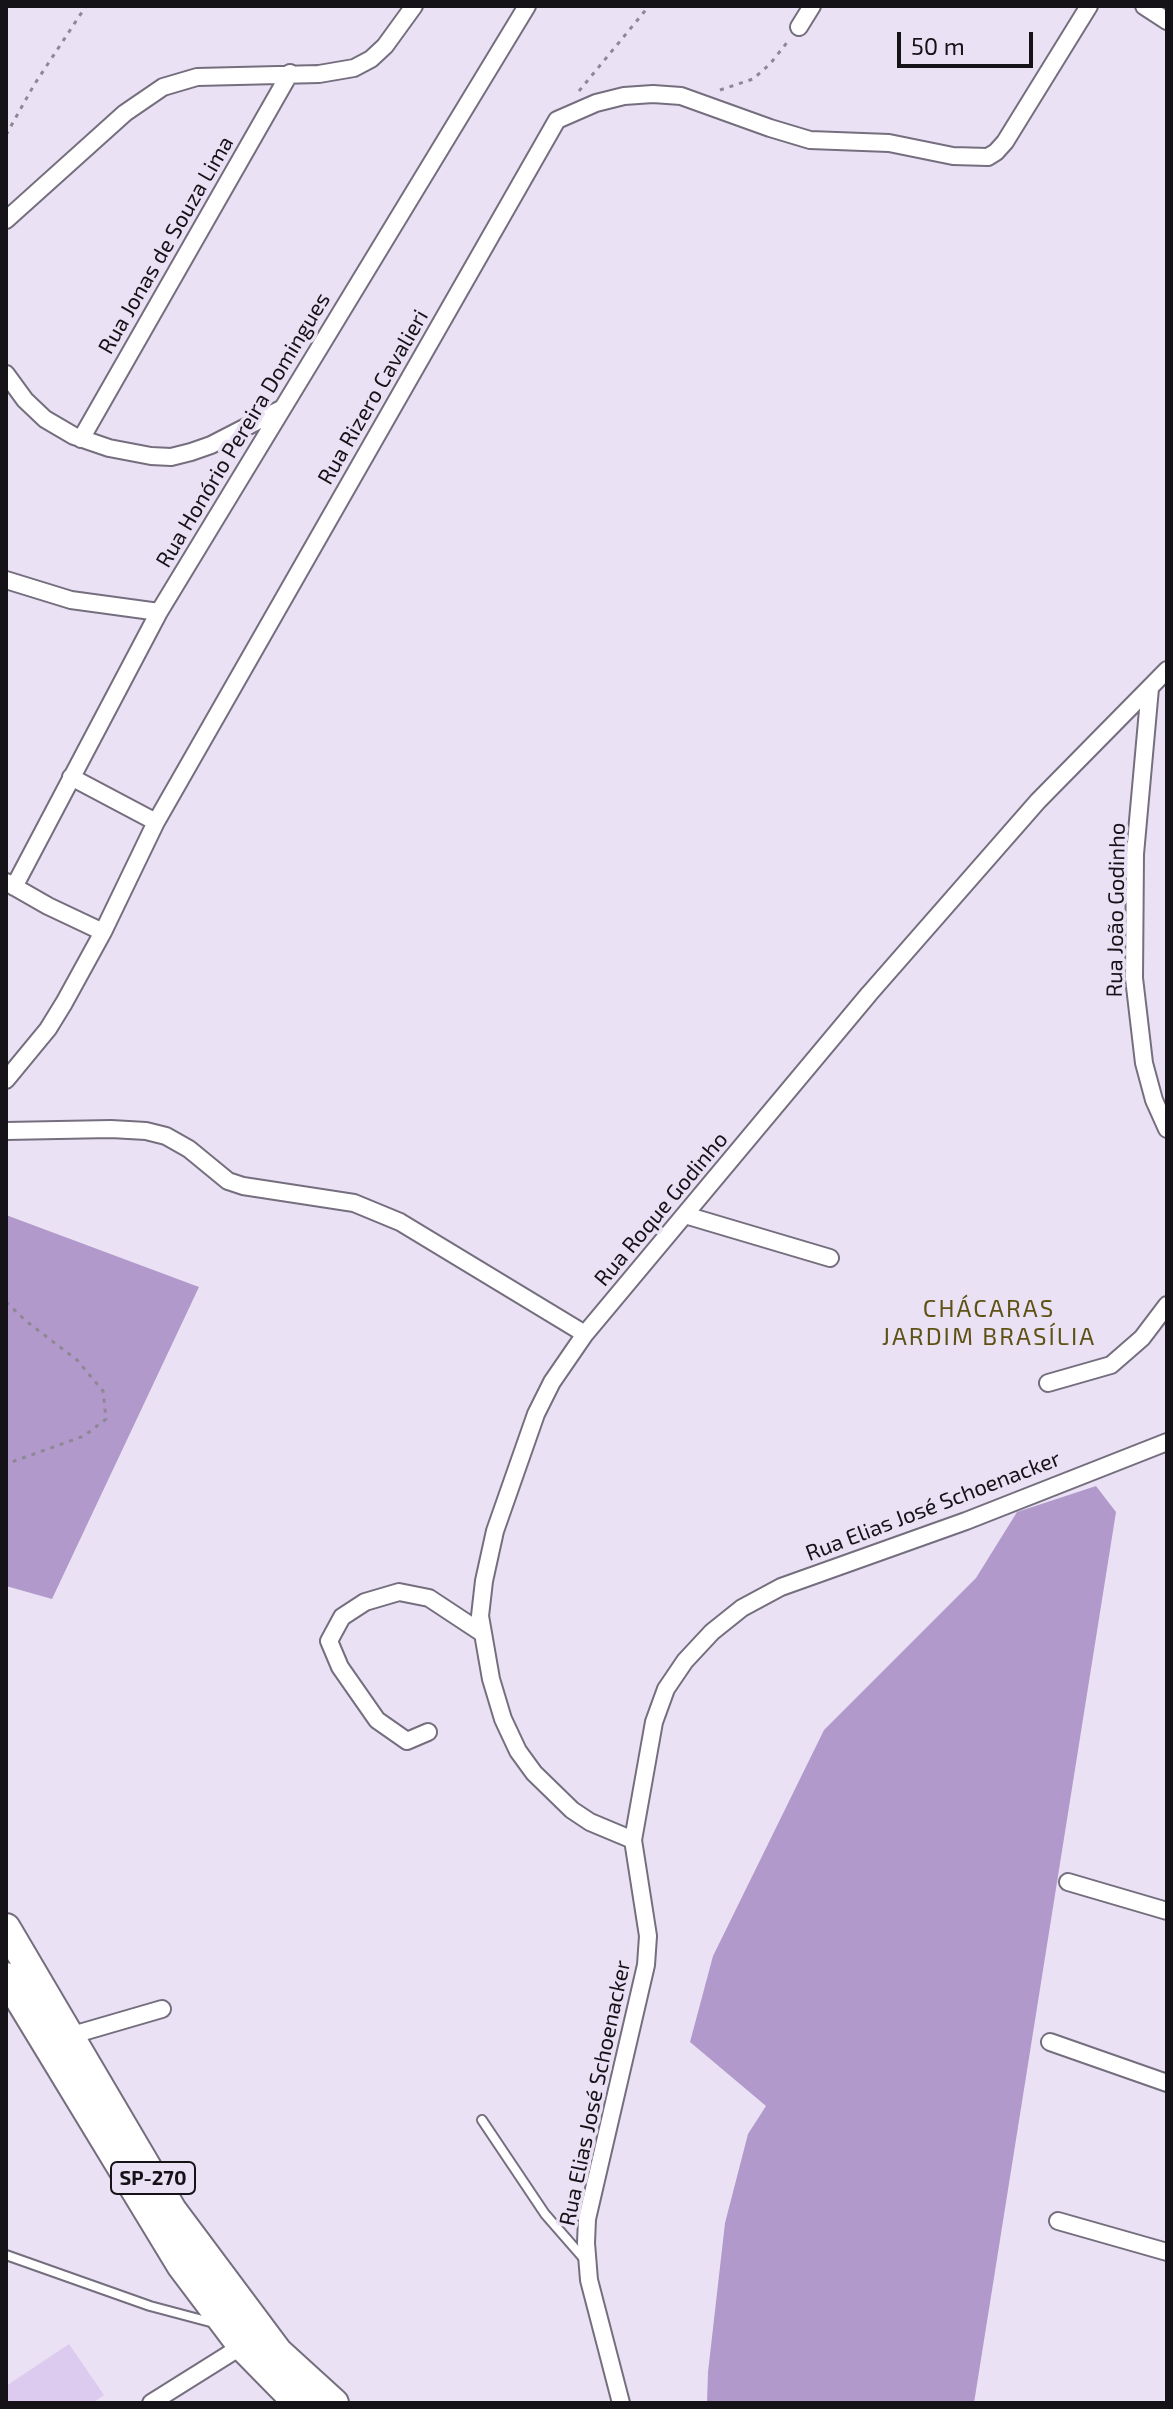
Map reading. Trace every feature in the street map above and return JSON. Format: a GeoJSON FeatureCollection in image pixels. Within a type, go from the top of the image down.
{"type":"FeatureCollection","features":[{"type":"Feature","properties":{"kind":"highway","name":"SP-270"},"geometry":{"type":"LineString","coordinates":[[6,1928],[172,2210],[278,2352],[334,2403]]}},
{"type":"Feature","properties":{"kind":"highway","name":"SP-270"},"geometry":{"type":"LineString","coordinates":[[6,1977],[181,2265],[234,2336],[298,2403]]}},
{"type":"Feature","properties":{"kind":"street"},"geometry":{"type":"LineString","coordinates":[[6,220],[125,113],[163,87],[197,77],[319,74],[354,68],[371,59],[385,46],[414,6]]}},
{"type":"Feature","properties":{"kind":"street","name":"Rua Honório Pereira Domingues"},"geometry":{"type":"LineString","coordinates":[[10,884],[159,612],[527,6]]}},
{"type":"Feature","properties":{"kind":"street"},"geometry":{"type":"LineString","coordinates":[[799,27],[812,6]]}},
{"type":"Feature","properties":{"kind":"street"},"geometry":{"type":"LineString","coordinates":[[557,120],[596,103],[624,96],[681,96],[810,140],[889,143],[953,156],[988,157],[1005,142],[1089,6]]}},
{"type":"Feature","properties":{"kind":"street"},"geometry":{"type":"LineString","coordinates":[[1144,6],[1167,21]]}},
{"type":"Feature","properties":{"kind":"street","name":"Rua Jonas de Souza Lima"},"geometry":{"type":"LineString","coordinates":[[81,439],[290,73]]}},
{"type":"Feature","properties":{"kind":"street","name":"Rua Rizero Cavalieri"},"geometry":{"type":"LineString","coordinates":[[6,1080],[48,1029],[103,932],[156,822],[557,120]]}},
{"type":"Feature","properties":{"kind":"street"},"geometry":{"type":"LineString","coordinates":[[6,374],[25,400],[45,419],[81,439],[134,454],[171,457],[211,445],[281,409]]}},
{"type":"Feature","properties":{"kind":"street"},"geometry":{"type":"LineString","coordinates":[[6,580],[71,600],[159,612]]}},
{"type":"Feature","properties":{"kind":"street","name":"Rua Roque Godinho"},"geometry":{"type":"LineString","coordinates":[[633,1840],[590,1822],[572,1810],[534,1773],[518,1751],[503,1719],[491,1679],[480,1616],[495,1531],[523,1445],[552,1382],[585,1334],[974,872],[1038,801],[1167,670]]}},
{"type":"Feature","properties":{"kind":"street","name":"Rua João Godinho"},"geometry":{"type":"LineString","coordinates":[[1150,688],[1135,854],[1134,978],[1144,1063],[1154,1100],[1167,1129]]}},
{"type":"Feature","properties":{"kind":"street"},"geometry":{"type":"LineString","coordinates":[[71,777],[156,822]]}},
{"type":"Feature","properties":{"kind":"street"},"geometry":{"type":"LineString","coordinates":[[10,884],[103,932]]}},
{"type":"Feature","properties":{"kind":"street"},"geometry":{"type":"LineString","coordinates":[[6,1131],[111,1129],[146,1131],[166,1136],[189,1149],[228,1181],[354,1203],[400,1222],[585,1334]]}},
{"type":"Feature","properties":{"kind":"street"},"geometry":{"type":"LineString","coordinates":[[685,1215],[830,1258]]}},
{"type":"Feature","properties":{"kind":"street"},"geometry":{"type":"LineString","coordinates":[[1048,1383],[1111,1365],[1142,1338],[1167,1305]]}},
{"type":"Feature","properties":{"kind":"street","name":"Rua Elias José Schoenacker"},"geometry":{"type":"LineString","coordinates":[[621,2403],[589,2280],[587,2219],[646,1965],[648,1936],[633,1840],[654,1722],[666,1689],[685,1661],[712,1632],[742,1608],[794,1582],[966,1521],[1167,1442]]}},
{"type":"Feature","properties":{"kind":"street"},"geometry":{"type":"LineString","coordinates":[[428,1732],[407,1741],[377,1720],[340,1667],[329,1641],[342,1617],[365,1602],[399,1592],[429,1598],[482,1633]]}},
{"type":"Feature","properties":{"kind":"street"},"geometry":{"type":"LineString","coordinates":[[1068,1882],[1167,1911]]}},
{"type":"Feature","properties":{"kind":"street"},"geometry":{"type":"LineString","coordinates":[[69,2036],[162,2009]]}},
{"type":"Feature","properties":{"kind":"street"},"geometry":{"type":"LineString","coordinates":[[1050,2042],[1167,2083]]}},
{"type":"Feature","properties":{"kind":"street"},"geometry":{"type":"LineString","coordinates":[[1058,2221],[1167,2252]]}},
{"type":"Feature","properties":{"kind":"street"},"geometry":{"type":"LineString","coordinates":[[151,2403],[234,2336]]}},
{"type":"Feature","properties":{"kind":"lane"},"geometry":{"type":"LineString","coordinates":[[482,2120],[545,2214],[586,2261]]}},
{"type":"Feature","properties":{"kind":"lane"},"geometry":{"type":"LineString","coordinates":[[6,2255],[234,2336]]}},
{"type":"Feature","properties":{"kind":"path"},"geometry":{"type":"LineString","coordinates":[[6,135],[34,85],[86,6]]}},
{"type":"Feature","properties":{"kind":"path"},"geometry":{"type":"LineString","coordinates":[[557,120],[649,6]]}},
{"type":"Feature","properties":{"kind":"path"},"geometry":{"type":"LineString","coordinates":[[716,91],[753,79],[770,64],[799,27]]}},
{"type":"Feature","properties":{"kind":"path"},"geometry":{"type":"LineString","coordinates":[[6,1302],[77,1360],[103,1391],[106,1419],[84,1436],[6,1464]]}},
{"type":"Feature","properties":{"kind":"shaded area"},"geometry":{"type":"Polygon","coordinates":[[[6,1215],[199,1287],[52,1599],[6,1586],[6,1215]]]}},
{"type":"Feature","properties":{"kind":"shaded area"},"geometry":{"type":"Polygon","coordinates":[[[1096,1486],[1116,1512],[974,2403],[707,2403],[725,2223],[748,2134],[766,2106],[690,2042],[713,1956],[824,1730],[976,1578],[1017,1512],[1096,1486]]]}},
{"type":"Feature","properties":{"kind":"shaded area"},"geometry":{"type":"Polygon","coordinates":[[[69,2344],[104,2395],[93,2403],[6,2403],[6,2386],[69,2344]]]}},
{"type":"Feature","properties":{"kind":"district","name":"CHÁCARAS JARDIM BRASÍLIA"},"geometry":{"type":"Point","coordinates":[989,1323]}}]}
